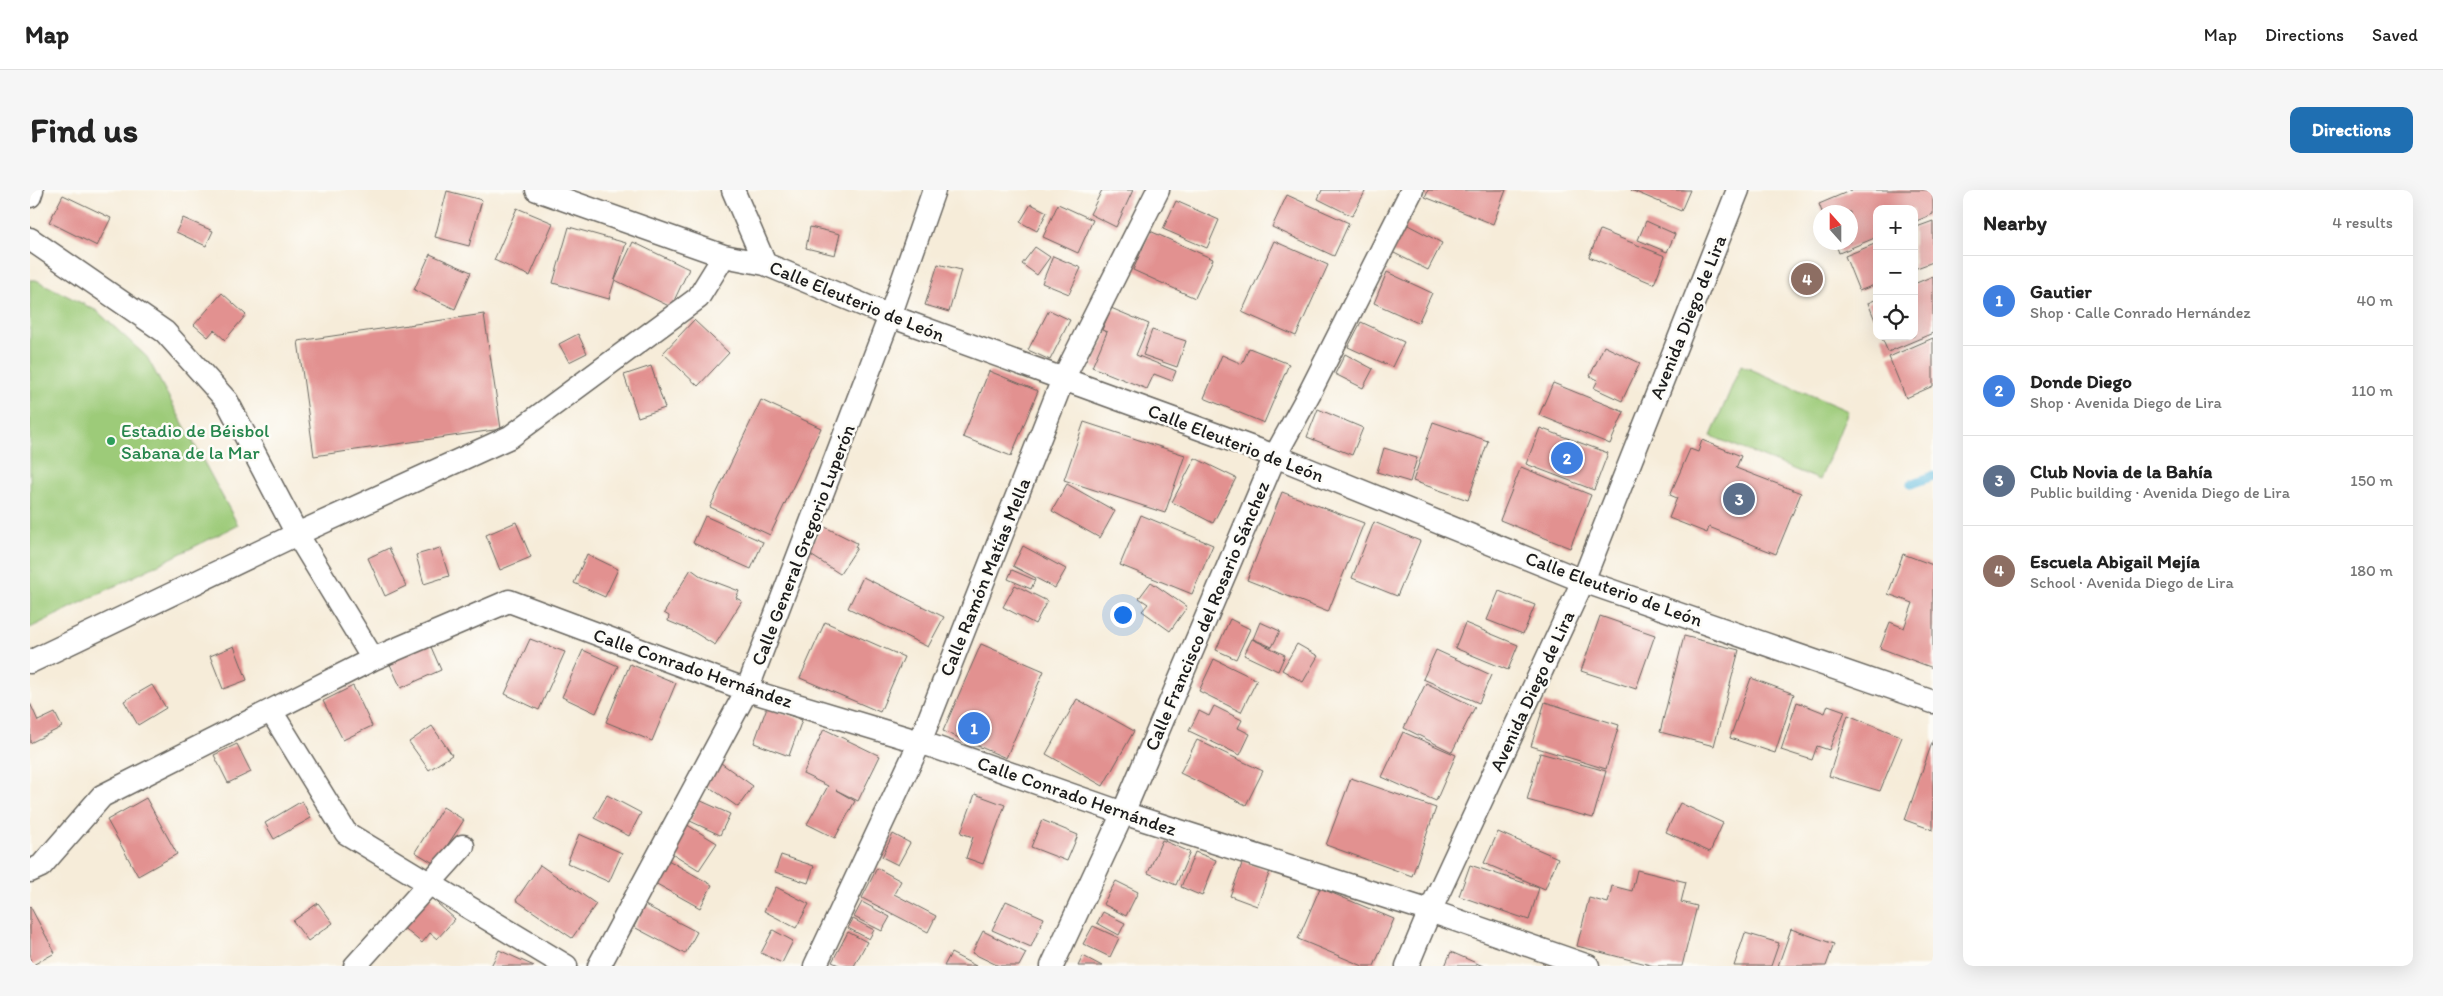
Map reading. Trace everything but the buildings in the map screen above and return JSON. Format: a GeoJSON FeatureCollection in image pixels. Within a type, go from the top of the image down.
{"type":"FeatureCollection","features":[{"type":"Feature","properties":{"kind":"street"},"geometry":{"type":"LineString","coordinates":[[30,196],[32,190]]}},
{"type":"Feature","properties":{"kind":"street","name":"Calle Eleuterio de León"},"geometry":{"type":"LineString","coordinates":[[537,190],[724,256],[765,264],[890,316],[1275,456],[1583,581],[1933,702]]}},
{"type":"Feature","properties":{"kind":"street"},"geometry":{"type":"LineString","coordinates":[[733,190],[765,264]]}},
{"type":"Feature","properties":{"kind":"street","name":"Calle General Gregorio Luperón"},"geometry":{"type":"LineString","coordinates":[[599,966],[748,690],[890,316],[934,190]]}},
{"type":"Feature","properties":{"kind":"street","name":"Calle Ramón Matías Mella"},"geometry":{"type":"LineString","coordinates":[[815,966],[920,742],[1063,379],[1158,190]]}},
{"type":"Feature","properties":{"kind":"street","name":"Calle Francisco del Rosario Sánchez"},"geometry":{"type":"LineString","coordinates":[[1052,966],[1123,812],[1275,456],[1309,394],[1412,190]]}},
{"type":"Feature","properties":{"kind":"street","name":"Avenida Diego de Lira"},"geometry":{"type":"LineString","coordinates":[[1407,966],[1430,911],[1583,581],[1738,190]]}},
{"type":"Feature","properties":{"kind":"street"},"geometry":{"type":"LineString","coordinates":[[30,239],[165,332],[227,401],[297,534],[373,658]]}},
{"type":"Feature","properties":{"kind":"street"},"geometry":{"type":"LineString","coordinates":[[30,662],[297,534],[510,437],[698,298],[724,256]]}},
{"type":"Feature","properties":{"kind":"street","name":"Calle Conrado Hernández"},"geometry":{"type":"LineString","coordinates":[[30,871],[41,866],[102,796],[373,658],[509,601],[748,690],[920,742],[1123,812],[1430,911],[1588,966]]}},
{"type":"Feature","properties":{"kind":"street"},"geometry":{"type":"LineString","coordinates":[[270,711],[346,833],[429,885],[566,966]]}},
{"type":"Feature","properties":{"kind":"street"},"geometry":{"type":"LineString","coordinates":[[354,966],[463,846]]}},
{"type":"Feature","properties":{"kind":"green space","name":"Estadio de Béisbol Sabana de la Mar"},"geometry":{"type":"Polygon","coordinates":[[[30,280],[36,280],[97,311],[147,357],[238,525],[30,628],[30,280]]]}},
{"type":"Feature","properties":{"kind":"green space"},"geometry":{"type":"Polygon","coordinates":[[[1741,365],[1848,411],[1820,480],[1711,436],[1741,365]]]}},
{"type":"Feature","properties":{"kind":"waterway"},"geometry":{"type":"LineString","coordinates":[[1911,484],[1933,476]]}},
{"type":"Feature","properties":{"kind":"place","name":"Escuela Abigail Mejía"},"geometry":{"type":"Point","coordinates":[1807,279]}},
{"type":"Feature","properties":{"kind":"place","name":"Estadio de Béisbol Sabana de la Mar"},"geometry":{"type":"Point","coordinates":[111,441]}},
{"type":"Feature","properties":{"kind":"place","name":"Donde Diego"},"geometry":{"type":"Point","coordinates":[1567,458]}},
{"type":"Feature","properties":{"kind":"place","name":"Club Novia de la Bahía"},"geometry":{"type":"Point","coordinates":[1739,499]}},
{"type":"Feature","properties":{"kind":"place","name":"Gautier"},"geometry":{"type":"Point","coordinates":[974,728]}}]}
